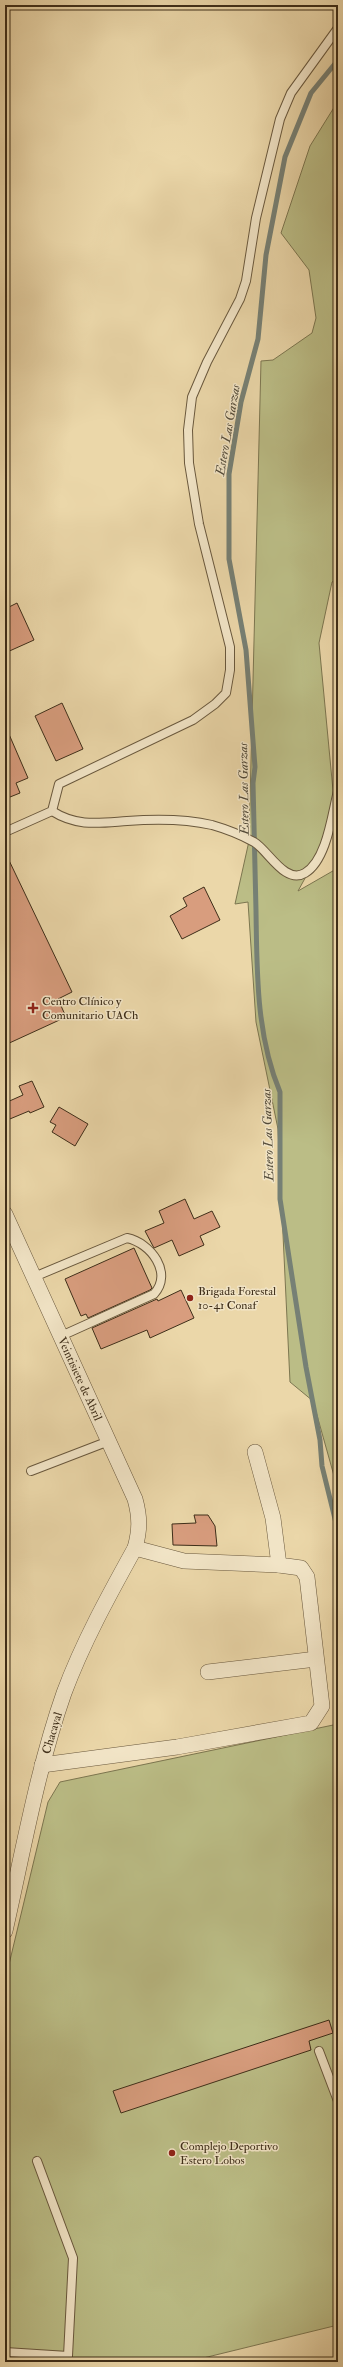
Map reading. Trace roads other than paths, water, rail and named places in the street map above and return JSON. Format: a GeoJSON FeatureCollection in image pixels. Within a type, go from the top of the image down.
{"type":"FeatureCollection","features":[{"type":"Feature","properties":{"kind":"street","name":"Veintisiete de Abril"},"geometry":{"type":"LineString","coordinates":[[5,1214],[135,1499],[139,1516],[140,1532],[135,1548]]}},
{"type":"Feature","properties":{"kind":"street"},"geometry":{"type":"LineString","coordinates":[[255,1452],[273,1518],[279,1565]]}},
{"type":"Feature","properties":{"kind":"street"},"geometry":{"type":"LineString","coordinates":[[42,1765],[177,1746],[311,1723],[322,1706],[307,1577],[301,1568],[279,1565],[184,1561],[135,1548]]}},
{"type":"Feature","properties":{"kind":"street","name":"Chacayal"},"geometry":{"type":"LineString","coordinates":[[5,1931],[42,1765],[65,1692],[86,1639],[135,1548]]}},
{"type":"Feature","properties":{"kind":"street"},"geometry":{"type":"LineString","coordinates":[[208,1672],[316,1659]]}},
{"type":"Feature","properties":{"kind":"lane"},"geometry":{"type":"LineString","coordinates":[[5,832],[52,811],[60,784],[193,720],[215,704],[226,693],[230,670],[230,647],[199,524],[189,463],[188,430],[192,397],[207,362],[240,299],[246,281],[256,218],[280,119],[291,94],[338,28]]}},
{"type":"Feature","properties":{"kind":"lane"},"geometry":{"type":"LineString","coordinates":[[52,811],[65,820],[79,822],[100,824],[129,821],[180,822],[222,828],[255,843],[278,866],[288,873],[298,875],[305,873],[315,864],[322,852],[338,791]]}},
{"type":"Feature","properties":{"kind":"lane"},"geometry":{"type":"LineString","coordinates":[[34,1278],[127,1238],[140,1243],[156,1259],[162,1280],[160,1287],[154,1294],[61,1336]]}},
{"type":"Feature","properties":{"kind":"lane"},"geometry":{"type":"LineString","coordinates":[[31,1471],[109,1441]]}},
{"type":"Feature","properties":{"kind":"lane"},"geometry":{"type":"LineString","coordinates":[[319,2051],[338,2101]]}},
{"type":"Feature","properties":{"kind":"lane"},"geometry":{"type":"LineString","coordinates":[[5,2352],[68,2356],[73,2258],[37,2161]]}},
{"type":"Feature","properties":{"kind":"waterway","name":"Estero Las Garzas"},"geometry":{"type":"LineString","coordinates":[[338,60],[311,93],[285,157],[266,255],[258,339],[241,402],[229,474],[229,559],[246,650],[255,767],[253,783],[259,1003],[266,1048],[280,1092],[280,1199],[306,1367],[320,1440],[322,1466],[338,1531]]}},
{"type":"Feature","properties":{"kind":"waterway","name":"Estero Las Garzas"},"geometry":{"type":"LineString","coordinates":[[338,1764],[338,1791]]}},
{"type":"Feature","properties":{"kind":"place","name":"Centro Clínico y Comunitario UACh"},"geometry":{"type":"Point","coordinates":[33,1008]}},
{"type":"Feature","properties":{"kind":"place","name":"Brigada Forestal 10-41 Conaf"},"geometry":{"type":"Point","coordinates":[190,1298]}},
{"type":"Feature","properties":{"kind":"place","name":"Complejo Deportivo Estero Lobos"},"geometry":{"type":"Point","coordinates":[172,2153]}}]}
